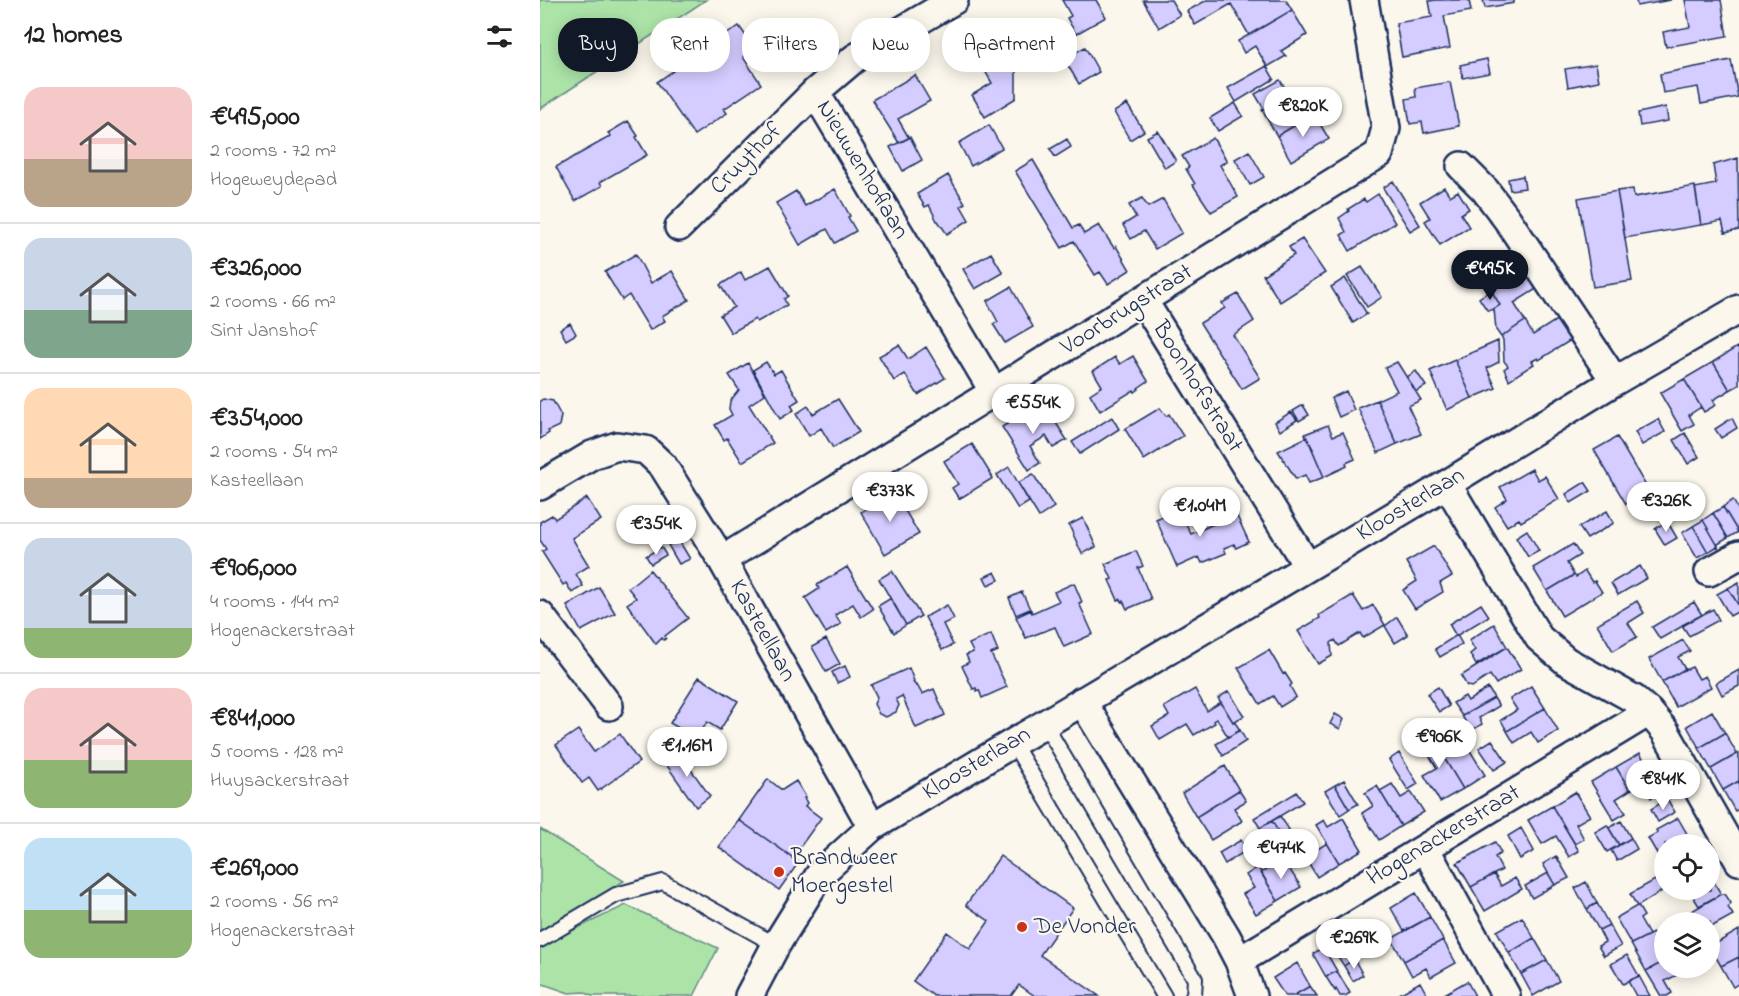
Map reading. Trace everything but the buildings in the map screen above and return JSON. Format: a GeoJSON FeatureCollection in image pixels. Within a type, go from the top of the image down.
{"type":"FeatureCollection","features":[{"type":"Feature","properties":{"kind":"street","name":"Nieuwenhoflaan"},"geometry":{"type":"LineString","coordinates":[[954,0],[855,58],[815,92],[994,392]]}},
{"type":"Feature","properties":{"kind":"street","name":"Voorbrugstraat"},"geometry":{"type":"LineString","coordinates":[[722,560],[1379,154],[1386,128],[1364,0]]}},
{"type":"Feature","properties":{"kind":"street","name":"Cruythof"},"geometry":{"type":"LineString","coordinates":[[679,227],[815,92]]}},
{"type":"Feature","properties":{"kind":"street"},"geometry":{"type":"LineString","coordinates":[[1461,166],[1485,190],[1508,219],[1615,381]]}},
{"type":"Feature","properties":{"kind":"street","name":"Boonhofstraat"},"geometry":{"type":"LineString","coordinates":[[1143,300],[1308,567]]}},
{"type":"Feature","properties":{"kind":"street","name":"Kloosterlaan"},"geometry":{"type":"LineString","coordinates":[[749,996],[776,945],[820,874],[872,827],[1739,309]]}},
{"type":"Feature","properties":{"kind":"street","name":"Kasteellaan"},"geometry":{"type":"LineString","coordinates":[[540,486],[592,455],[617,446],[646,450],[663,466],[722,560],[872,827]]}},
{"type":"Feature","properties":{"kind":"street"},"geometry":{"type":"LineString","coordinates":[[1448,484],[1539,638],[1566,661],[1634,699],[1649,712],[1665,731],[1739,861]]}},
{"type":"Feature","properties":{"kind":"street"},"geometry":{"type":"LineString","coordinates":[[1709,572],[1739,555]]}},
{"type":"Feature","properties":{"kind":"street"},"geometry":{"type":"LineString","coordinates":[[540,615],[609,706]]}},
{"type":"Feature","properties":{"kind":"street"},"geometry":{"type":"LineString","coordinates":[[1082,701],[1226,936],[1239,961],[1252,996]]}},
{"type":"Feature","properties":{"kind":"street","name":"Hogenackerstraat"},"geometry":{"type":"LineString","coordinates":[[1239,961],[1649,712]]}},
{"type":"Feature","properties":{"kind":"street"},"geometry":{"type":"LineString","coordinates":[[1425,848],[1506,996]]}},
{"type":"Feature","properties":{"kind":"lane"},"geometry":{"type":"LineString","coordinates":[[1044,723],[1195,979],[1193,996]]}},
{"type":"Feature","properties":{"kind":"lane"},"geometry":{"type":"LineString","coordinates":[[1013,742],[1164,996]]}},
{"type":"Feature","properties":{"kind":"lane"},"geometry":{"type":"LineString","coordinates":[[540,940],[616,895],[663,882],[776,945]]}},
{"type":"Feature","properties":{"kind":"green space"},"geometry":{"type":"Polygon","coordinates":[[[540,0],[706,0],[679,18],[650,18],[650,37],[638,45],[638,18],[558,18],[558,72],[596,72],[540,109],[540,0]]]}},
{"type":"Feature","properties":{"kind":"green space"},"geometry":{"type":"Polygon","coordinates":[[[540,829],[624,881],[540,931],[540,829]]]}},
{"type":"Feature","properties":{"kind":"green space"},"geometry":{"type":"Polygon","coordinates":[[[626,905],[718,948],[694,996],[592,996],[584,992],[569,993],[540,983],[540,946],[626,905]]]}},
{"type":"Feature","properties":{"kind":"place","name":"Brandweer Moergestel"},"geometry":{"type":"Point","coordinates":[779,872]}},
{"type":"Feature","properties":{"kind":"place","name":"De Vonder"},"geometry":{"type":"Point","coordinates":[1022,927]}}]}
